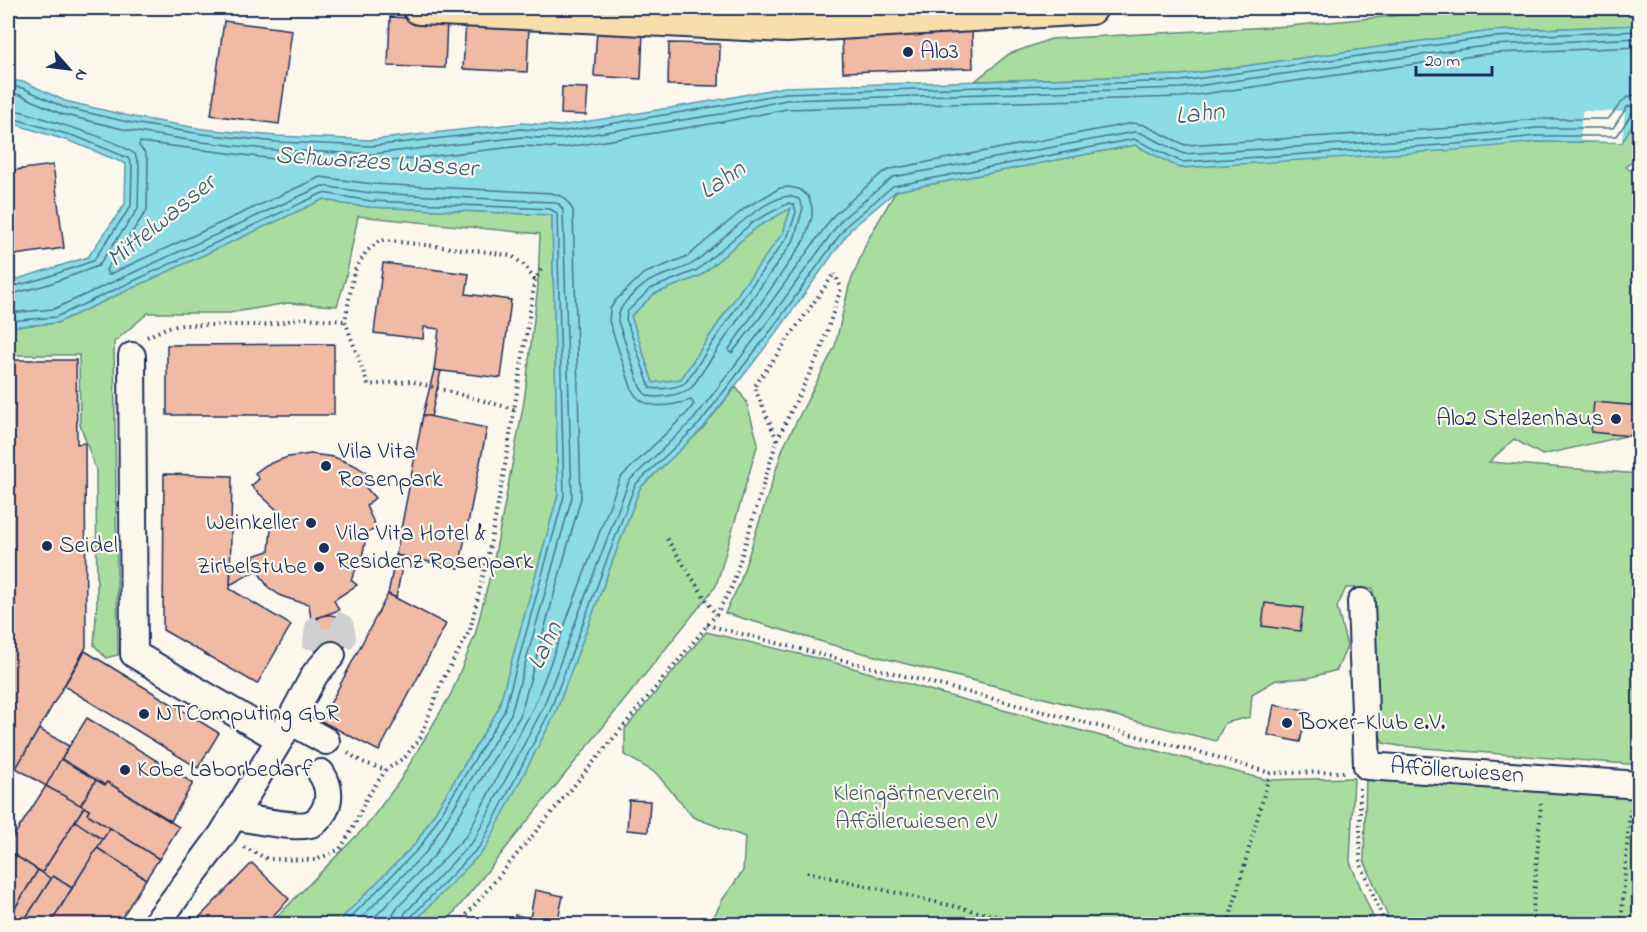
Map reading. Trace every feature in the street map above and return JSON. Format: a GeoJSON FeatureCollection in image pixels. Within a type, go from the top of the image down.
{"type":"FeatureCollection","features":[{"type":"Feature","properties":{"kind":"main road"},"geometry":{"type":"LineString","coordinates":[[418,8],[797,17],[1091,8]]}},
{"type":"Feature","properties":{"kind":"street"},"geometry":{"type":"LineString","coordinates":[[132,356],[134,654],[285,730],[326,741]]}},
{"type":"Feature","properties":{"kind":"street","name":"Afföllerwiesen"},"geometry":{"type":"LineString","coordinates":[[1361,602],[1363,768],[1636,785]]}},
{"type":"Feature","properties":{"kind":"street"},"geometry":{"type":"LineString","coordinates":[[156,924],[228,826],[285,730],[321,660]]}},
{"type":"Feature","properties":{"kind":"street"},"geometry":{"type":"LineString","coordinates":[[228,826],[300,826],[313,823],[323,814],[328,802],[328,788],[321,773]]}},
{"type":"Feature","properties":{"kind":"path"},"geometry":{"type":"LineString","coordinates":[[515,409],[410,381],[368,385],[345,321],[354,272],[366,252],[380,240],[512,256],[524,265],[535,280]]}},
{"type":"Feature","properties":{"kind":"path"},"geometry":{"type":"LineString","coordinates":[[228,826],[267,859],[316,860],[340,849],[353,828],[367,797],[386,770],[405,757],[420,738],[442,681],[470,630],[490,546],[535,280],[543,266]]}},
{"type":"Feature","properties":{"kind":"path"},"geometry":{"type":"LineString","coordinates":[[459,924],[716,615],[732,586],[777,440],[821,350],[841,288],[835,274],[754,387],[777,440]]}},
{"type":"Feature","properties":{"kind":"path"},"geometry":{"type":"LineString","coordinates":[[132,356],[137,345],[150,335],[168,327],[267,325],[303,318],[345,321]]}},
{"type":"Feature","properties":{"kind":"path"},"geometry":{"type":"LineString","coordinates":[[667,539],[716,615]]}},
{"type":"Feature","properties":{"kind":"path"},"geometry":{"type":"LineString","coordinates":[[707,625],[1203,753],[1270,773],[1353,772],[1363,768],[1360,862],[1385,924]]}},
{"type":"Feature","properties":{"kind":"path"},"geometry":{"type":"LineString","coordinates":[[326,741],[362,762],[386,770]]}},
{"type":"Feature","properties":{"kind":"path"},"geometry":{"type":"LineString","coordinates":[[1228,924],[1270,773]]}},
{"type":"Feature","properties":{"kind":"path"},"geometry":{"type":"LineString","coordinates":[[1532,924],[1542,778]]}},
{"type":"Feature","properties":{"kind":"path"},"geometry":{"type":"LineString","coordinates":[[1621,924],[1636,785]]}},
{"type":"Feature","properties":{"kind":"path"},"geometry":{"type":"LineString","coordinates":[[807,872],[1030,924]]}},
{"type":"Feature","properties":{"kind":"green space"},"geometry":{"type":"Polygon","coordinates":[[[1475,8],[1639,8],[1639,25],[1492,31],[1181,75],[975,81],[1009,54],[1051,39],[1289,26],[1475,8]]]}},
{"type":"Feature","properties":{"kind":"green space"},"geometry":{"type":"Polygon","coordinates":[[[1639,113],[1639,154],[1626,167],[1640,178],[1639,452],[1630,435],[1542,455],[1514,439],[1489,462],[1639,474],[1639,765],[1383,743],[1375,722],[1373,588],[1346,588],[1337,607],[1347,646],[1337,670],[1308,678],[1276,680],[1252,694],[1250,717],[1225,723],[1216,741],[843,648],[725,613],[739,585],[783,448],[835,346],[849,286],[867,241],[896,191],[1135,145],[1180,168],[1537,142],[1622,142],[1639,113]]]}},
{"type":"Feature","properties":{"kind":"green space"},"geometry":{"type":"Polygon","coordinates":[[[324,199],[370,207],[552,215],[558,495],[498,710],[416,843],[336,924],[270,924],[366,826],[399,782],[451,694],[475,635],[494,560],[524,402],[538,286],[540,234],[358,216],[346,277],[337,306],[288,303],[229,313],[148,313],[114,342],[118,655],[106,658],[94,645],[97,602],[96,470],[80,424],[79,355],[8,355],[8,327],[57,323],[324,199]]]}},
{"type":"Feature","properties":{"kind":"green space"},"geometry":{"type":"Polygon","coordinates":[[[791,207],[783,233],[742,288],[681,379],[653,383],[631,316],[654,294],[700,276],[757,227],[791,207]]]}},
{"type":"Feature","properties":{"kind":"green space"},"geometry":{"type":"Polygon","coordinates":[[[736,387],[746,401],[758,443],[716,586],[445,924],[412,924],[485,848],[555,714],[640,488],[703,428],[736,387]]]}},
{"type":"Feature","properties":{"kind":"green space","name":"Kleingärtnerverein Afföllerwiesen eV"},"geometry":{"type":"Polygon","coordinates":[[[706,632],[829,661],[950,696],[1267,780],[1354,778],[1350,862],[1376,924],[710,924],[723,899],[743,871],[745,837],[693,817],[656,773],[625,755],[625,729],[706,632]]]}},
{"type":"Feature","properties":{"kind":"green space"},"geometry":{"type":"Polygon","coordinates":[[[1366,772],[1639,793],[1639,924],[1391,924],[1364,860],[1366,772]]]}},
{"type":"Feature","properties":{"kind":"water"},"geometry":{"type":"Polygon","coordinates":[[[1640,25],[1639,113],[1622,142],[1537,142],[1456,150],[1180,168],[1135,145],[896,191],[851,229],[777,332],[703,428],[640,488],[555,714],[485,849],[412,924],[336,924],[416,843],[498,710],[558,495],[552,215],[370,207],[324,199],[57,323],[8,327],[8,282],[88,257],[125,204],[126,164],[75,143],[8,122],[8,80],[25,82],[65,101],[133,117],[203,129],[276,136],[372,140],[522,123],[560,126],[784,87],[1181,75],[1492,31],[1640,25]],[[791,208],[757,227],[700,276],[654,294],[631,316],[653,383],[681,379],[742,288],[783,233],[791,208]]]}},
{"type":"Feature","properties":{"kind":"pier"},"geometry":{"type":"Polygon","coordinates":[[[1582,111],[1625,112],[1622,142],[1580,141],[1582,111]]]}},
{"type":"Feature","properties":{"kind":"building"},"geometry":{"type":"Polygon","coordinates":[[[390,17],[447,20],[445,68],[388,66],[390,17]]]}},
{"type":"Feature","properties":{"kind":"building"},"geometry":{"type":"Polygon","coordinates":[[[8,21],[14,21],[12,73],[8,73],[8,21]]]}},
{"type":"Feature","properties":{"kind":"building"},"geometry":{"type":"Polygon","coordinates":[[[224,21],[292,30],[279,124],[211,115],[224,21]]]}},
{"type":"Feature","properties":{"kind":"building"},"geometry":{"type":"Polygon","coordinates":[[[466,21],[529,25],[527,72],[463,69],[466,21]]]}},
{"type":"Feature","properties":{"kind":"building"},"geometry":{"type":"Polygon","coordinates":[[[597,29],[643,31],[641,79],[594,76],[597,29]]]}},
{"type":"Feature","properties":{"kind":"building","name":"A|03"},"geometry":{"type":"Polygon","coordinates":[[[972,31],[973,68],[843,72],[842,35],[972,31]]]}},
{"type":"Feature","properties":{"kind":"building"},"geometry":{"type":"Polygon","coordinates":[[[669,43],[720,44],[719,86],[668,85],[669,43]]]}},
{"type":"Feature","properties":{"kind":"building"},"geometry":{"type":"Polygon","coordinates":[[[562,87],[588,88],[586,115],[561,114],[562,87]]]}},
{"type":"Feature","properties":{"kind":"building"},"geometry":{"type":"Polygon","coordinates":[[[53,165],[64,248],[8,256],[8,171],[53,165]]]}},
{"type":"Feature","properties":{"kind":"building"},"geometry":{"type":"Polygon","coordinates":[[[383,263],[469,274],[466,294],[511,300],[501,378],[434,370],[439,329],[424,327],[423,339],[374,333],[383,263]]]}},
{"type":"Feature","properties":{"kind":"building"},"geometry":{"type":"Polygon","coordinates":[[[334,344],[334,415],[167,415],[167,345],[334,344]]]}},
{"type":"Feature","properties":{"kind":"building","name":"Seidel"},"geometry":{"type":"Polygon","coordinates":[[[8,360],[76,360],[77,444],[85,443],[86,647],[8,783],[8,360]]]}},
{"type":"Feature","properties":{"kind":"building"},"geometry":{"type":"Polygon","coordinates":[[[434,370],[441,371],[431,417],[423,415],[434,370]]]}},
{"type":"Feature","properties":{"kind":"building","name":"A|02 Stelzenhaus"},"geometry":{"type":"Polygon","coordinates":[[[1594,402],[1640,406],[1640,437],[1591,432],[1594,402]]]}},
{"type":"Feature","properties":{"kind":"building"},"geometry":{"type":"Polygon","coordinates":[[[423,415],[487,428],[459,568],[396,555],[423,415]]]}},
{"type":"Feature","properties":{"kind":"building"},"geometry":{"type":"Polygon","coordinates":[[[311,454],[334,457],[368,474],[362,483],[375,498],[366,506],[377,529],[364,533],[365,543],[362,557],[351,580],[357,585],[334,600],[339,610],[311,620],[309,604],[281,596],[268,587],[257,570],[230,585],[231,566],[255,560],[253,556],[269,551],[271,529],[279,512],[251,486],[259,479],[255,473],[266,465],[288,457],[311,454]]]}},
{"type":"Feature","properties":{"kind":"building"},"geometry":{"type":"Polygon","coordinates":[[[164,474],[232,476],[230,589],[291,625],[257,684],[163,630],[164,474]]]}},
{"type":"Feature","properties":{"kind":"building"},"geometry":{"type":"Polygon","coordinates":[[[396,555],[404,557],[396,598],[388,594],[396,555]]]}},
{"type":"Feature","properties":{"kind":"building"},"geometry":{"type":"Polygon","coordinates":[[[388,594],[446,624],[379,751],[321,721],[388,594]]]}},
{"type":"Feature","properties":{"kind":"building"},"geometry":{"type":"Polygon","coordinates":[[[1265,603],[1303,608],[1300,631],[1262,626],[1265,603]]]}},
{"type":"Feature","properties":{"kind":"building"},"geometry":{"type":"Polygon","coordinates":[[[329,615],[343,621],[349,635],[343,649],[329,655],[315,649],[309,635],[315,621],[329,615]]]}},
{"type":"Feature","properties":{"kind":"building"},"geometry":{"type":"Polygon","coordinates":[[[85,651],[219,733],[198,768],[64,686],[85,651]]]}},
{"type":"Feature","properties":{"kind":"building","name":"Boxer-Klub e.V."},"geometry":{"type":"Polygon","coordinates":[[[1274,705],[1307,711],[1300,742],[1268,735],[1274,705]]]}},
{"type":"Feature","properties":{"kind":"building","name":"Kobe Laborbedarf"},"geometry":{"type":"Polygon","coordinates":[[[87,718],[193,783],[171,821],[107,782],[105,785],[61,759],[87,718]]]}},
{"type":"Feature","properties":{"kind":"building"},"geometry":{"type":"Polygon","coordinates":[[[39,729],[69,746],[46,786],[16,768],[39,729]]]}},
{"type":"Feature","properties":{"kind":"building"},"geometry":{"type":"Polygon","coordinates":[[[61,759],[96,780],[80,806],[46,786],[61,759]]]}},
{"type":"Feature","properties":{"kind":"building"},"geometry":{"type":"Polygon","coordinates":[[[96,780],[105,785],[107,782],[179,827],[159,859],[87,814],[89,810],[80,806],[96,780]]]}},
{"type":"Feature","properties":{"kind":"building"},"geometry":{"type":"Polygon","coordinates":[[[46,786],[84,807],[42,873],[8,851],[8,845],[46,786]]]}},
{"type":"Feature","properties":{"kind":"building"},"geometry":{"type":"Polygon","coordinates":[[[629,800],[650,801],[648,832],[627,830],[629,800]]]}},
{"type":"Feature","properties":{"kind":"building"},"geometry":{"type":"Polygon","coordinates":[[[84,807],[89,810],[87,814],[110,828],[103,840],[75,821],[84,807]]]}},
{"type":"Feature","properties":{"kind":"building"},"geometry":{"type":"Polygon","coordinates":[[[75,821],[103,840],[72,888],[53,876],[51,879],[42,873],[75,821]]]}},
{"type":"Feature","properties":{"kind":"building"},"geometry":{"type":"Polygon","coordinates":[[[110,828],[159,859],[146,879],[97,848],[110,828]]]}},
{"type":"Feature","properties":{"kind":"building"},"geometry":{"type":"Polygon","coordinates":[[[97,848],[146,879],[118,924],[50,924],[97,848]]]}},
{"type":"Feature","properties":{"kind":"building"},"geometry":{"type":"Polygon","coordinates":[[[8,851],[38,870],[8,920],[8,851]]]}},
{"type":"Feature","properties":{"kind":"building"},"geometry":{"type":"Polygon","coordinates":[[[252,863],[289,899],[265,924],[193,924],[252,863]]]}},
{"type":"Feature","properties":{"kind":"building"},"geometry":{"type":"Polygon","coordinates":[[[38,870],[51,879],[22,924],[8,924],[8,920],[38,870]]]}},
{"type":"Feature","properties":{"kind":"building"},"geometry":{"type":"Polygon","coordinates":[[[53,876],[72,888],[50,924],[22,924],[53,876]]]}},
{"type":"Feature","properties":{"kind":"building"},"geometry":{"type":"Polygon","coordinates":[[[535,890],[563,896],[557,924],[513,924],[515,915],[530,918],[535,890]]]}},
{"type":"Feature","properties":{"kind":"tunnel"},"geometry":{"type":"LineString","coordinates":[[315,650],[318,628],[329,621],[341,627],[343,637],[332,655]]}},
{"type":"Feature","properties":{"kind":"place","name":"A|03"},"geometry":{"type":"Point","coordinates":[908,52]}},
{"type":"Feature","properties":{"kind":"place","name":"A|02 Stelzenhaus"},"geometry":{"type":"Point","coordinates":[1616,419]}},
{"type":"Feature","properties":{"kind":"place","name":"Vila Vita Rosenpark"},"geometry":{"type":"Point","coordinates":[326,466]}},
{"type":"Feature","properties":{"kind":"place","name":"Weinkeller"},"geometry":{"type":"Point","coordinates":[311,523]}},
{"type":"Feature","properties":{"kind":"place","name":"Seidel"},"geometry":{"type":"Point","coordinates":[47,546]}},
{"type":"Feature","properties":{"kind":"place","name":"Vila Vita Hotel & Residenz Rosenpark"},"geometry":{"type":"Point","coordinates":[324,548]}},
{"type":"Feature","properties":{"kind":"place","name":"Zirbelstube"},"geometry":{"type":"Point","coordinates":[319,567]}},
{"type":"Feature","properties":{"kind":"place","name":"NTComputing GbR"},"geometry":{"type":"Point","coordinates":[144,714]}},
{"type":"Feature","properties":{"kind":"place","name":"Boxer-Klub e.V."},"geometry":{"type":"Point","coordinates":[1287,723]}},
{"type":"Feature","properties":{"kind":"place","name":"Kobe Laborbedarf"},"geometry":{"type":"Point","coordinates":[125,770]}},
{"type":"Feature","properties":{"kind":"water label","name":"Lahn"},"geometry":{"type":"Point","coordinates":[1200,115]}},
{"type":"Feature","properties":{"kind":"water label","name":"Schwarzes Wasser"},"geometry":{"type":"Point","coordinates":[376,163]}},
{"type":"Feature","properties":{"kind":"water label","name":"Lahn"},"geometry":{"type":"Point","coordinates":[723,181]}},
{"type":"Feature","properties":{"kind":"water label","name":"Mittelwasser"},"geometry":{"type":"Point","coordinates":[162,222]}},
{"type":"Feature","properties":{"kind":"water label","name":"Lahn"},"geometry":{"type":"Point","coordinates":[546,646]}}]}
